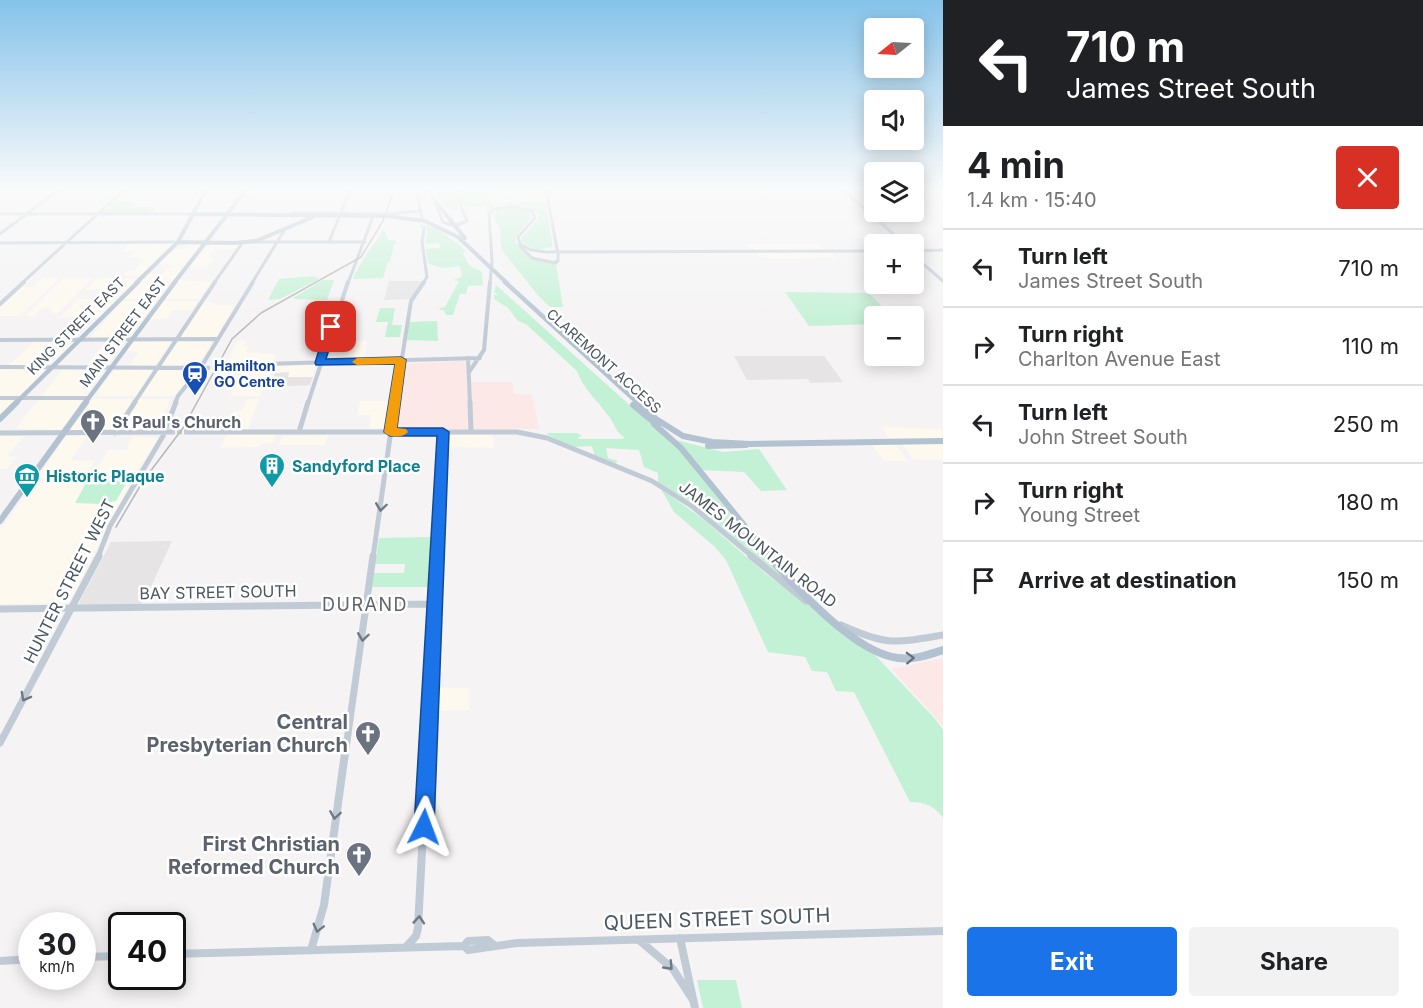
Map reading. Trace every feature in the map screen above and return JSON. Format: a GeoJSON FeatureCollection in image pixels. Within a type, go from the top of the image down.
{"type":"FeatureCollection","features":[{"type":"Feature","properties":{"kind":"main road"},"geometry":{"type":"LineString","coordinates":[[0,304],[73,237]]}},
{"type":"Feature","properties":{"kind":"main road","name":"KING STREET EAST"},"geometry":{"type":"LineString","coordinates":[[0,418],[81,340],[181,237]]}},
{"type":"Feature","properties":{"kind":"main road","name":"MAIN STREET EAST"},"geometry":{"type":"LineString","coordinates":[[0,521],[130,340],[211,237]]}},
{"type":"Feature","properties":{"kind":"main road","name":"CLAREMONT ACCESS"},"geometry":{"type":"LineString","coordinates":[[178,242],[243,242],[270,237]]}},
{"type":"Feature","properties":{"kind":"main road","name":"HUNTER STREET WEST"},"geometry":{"type":"LineString","coordinates":[[0,743],[73,608],[104,546],[110,526],[167,432],[178,396],[205,367],[217,339],[279,237]]}},
{"type":"Feature","properties":{"kind":"main road"},"geometry":{"type":"LineString","coordinates":[[328,242],[330,237]]}},
{"type":"Feature","properties":{"kind":"main road"},"geometry":{"type":"LineString","coordinates":[[299,432],[336,314],[366,237]]}},
{"type":"Feature","properties":{"kind":"main road"},"geometry":{"type":"LineString","coordinates":[[311,950],[324,905],[410,304],[426,280],[423,237]]}},
{"type":"Feature","properties":{"kind":"main road","name":"CLAREMONT ACCESS"},"geometry":{"type":"LineString","coordinates":[[454,237],[562,341],[648,418],[675,436],[697,443],[733,447],[750,444]]}},
{"type":"Feature","properties":{"kind":"main road","name":"CLAREMONT ACCESS"},"geometry":{"type":"LineString","coordinates":[[456,237],[563,337],[663,425],[683,436],[700,441],[750,444]]}},
{"type":"Feature","properties":{"kind":"main road"},"geometry":{"type":"LineString","coordinates":[[464,237],[482,260]]}},
{"type":"Feature","properties":{"kind":"main road"},"geometry":{"type":"LineString","coordinates":[[469,372],[484,354],[492,252],[491,237]]}},
{"type":"Feature","properties":{"kind":"main road"},"geometry":{"type":"LineString","coordinates":[[518,237],[520,244],[532,258],[559,263],[555,237]]}},
{"type":"Feature","properties":{"kind":"main road"},"geometry":{"type":"LineString","coordinates":[[0,243],[178,242]]}},
{"type":"Feature","properties":{"kind":"main road"},"geometry":{"type":"LineString","coordinates":[[115,433],[174,340],[243,242],[364,242]]}},
{"type":"Feature","properties":{"kind":"main road"},"geometry":{"type":"LineString","coordinates":[[520,244],[538,251],[558,252],[864,250]]}},
{"type":"Feature","properties":{"kind":"main road"},"geometry":{"type":"LineString","coordinates":[[538,251],[552,249],[556,245]]}},
{"type":"Feature","properties":{"kind":"main road"},"geometry":{"type":"LineString","coordinates":[[556,245],[563,250],[574,252]]}},
{"type":"Feature","properties":{"kind":"main road"},"geometry":{"type":"LineString","coordinates":[[924,250],[943,250]]}},
{"type":"Feature","properties":{"kind":"main road"},"geometry":{"type":"LineString","coordinates":[[924,264],[943,281]]}},
{"type":"Feature","properties":{"kind":"main road"},"geometry":{"type":"LineString","coordinates":[[0,340],[217,339]]}},
{"type":"Feature","properties":{"kind":"main road"},"geometry":{"type":"LineString","coordinates":[[468,358],[477,355],[483,347]]}},
{"type":"Feature","properties":{"kind":"main road"},"geometry":{"type":"LineString","coordinates":[[468,358],[471,432]]}},
{"type":"Feature","properties":{"kind":"main road"},"geometry":{"type":"LineString","coordinates":[[223,366],[480,358]]}},
{"type":"Feature","properties":{"kind":"main road"},"geometry":{"type":"LineString","coordinates":[[0,367],[205,367]]}},
{"type":"Feature","properties":{"kind":"main road"},"geometry":{"type":"LineString","coordinates":[[0,398],[89,398]]}},
{"type":"Feature","properties":{"kind":"main road"},"geometry":{"type":"LineString","coordinates":[[648,418],[681,448],[784,574],[843,631],[877,652],[908,658],[943,650]]}},
{"type":"Feature","properties":{"kind":"main road"},"geometry":{"type":"LineString","coordinates":[[0,433],[167,432]]}},
{"type":"Feature","properties":{"kind":"main road"},"geometry":{"type":"LineString","coordinates":[[190,432],[534,434]]}},
{"type":"Feature","properties":{"kind":"main road"},"geometry":{"type":"LineString","coordinates":[[406,947],[416,936],[418,928],[443,432]]}},
{"type":"Feature","properties":{"kind":"main road","name":"JAMES MOUNTAIN ROAD"},"geometry":{"type":"LineString","coordinates":[[534,434],[661,487],[709,521],[793,592],[855,633],[880,641],[900,643],[934,635]]}},
{"type":"Feature","properties":{"kind":"main road"},"geometry":{"type":"LineString","coordinates":[[750,444],[943,441]]}},
{"type":"Feature","properties":{"kind":"main road","name":"BAY STREET SOUTH"},"geometry":{"type":"LineString","coordinates":[[1,610],[435,604]]}},
{"type":"Feature","properties":{"kind":"main road"},"geometry":{"type":"LineString","coordinates":[[934,635],[943,635]]}},
{"type":"Feature","properties":{"kind":"main road","name":"QUEEN STREET SOUTH"},"geometry":{"type":"LineString","coordinates":[[186,954],[464,946],[468,950],[487,949],[493,944],[943,931]]}},
{"type":"Feature","properties":{"kind":"main road"},"geometry":{"type":"LineString","coordinates":[[680,938],[694,1004]]}},
{"type":"Feature","properties":{"kind":"main road"},"geometry":{"type":"LineString","coordinates":[[638,939],[673,969],[694,1004]]}},
{"type":"Feature","properties":{"kind":"main road"},"geometry":{"type":"LineString","coordinates":[[0,961],[18,960]]}},
{"type":"Feature","properties":{"kind":"shaded area"},"geometry":{"type":"Polygon","coordinates":[[[174,243],[140,277],[123,275],[129,270],[134,270],[145,259],[130,257],[134,252],[121,252],[128,244],[174,243]]]}},
{"type":"Feature","properties":{"kind":"shaded area"},"geometry":{"type":"Polygon","coordinates":[[[189,243],[203,243],[172,283],[142,281],[149,274],[162,274],[171,265],[158,264],[173,249],[184,249],[189,243]]]}},
{"type":"Feature","properties":{"kind":"shaded area"},"geometry":{"type":"Polygon","coordinates":[[[209,243],[240,243],[236,249],[215,249],[210,257],[214,258],[207,268],[190,268],[209,243]]]}},
{"type":"Feature","properties":{"kind":"shaded area"},"geometry":{"type":"Polygon","coordinates":[[[746,244],[817,244],[822,249],[750,250],[746,244]]]}},
{"type":"Feature","properties":{"kind":"shaded area"},"geometry":{"type":"Polygon","coordinates":[[[756,252],[831,252],[838,258],[772,259],[760,257],[756,252]]]}},
{"type":"Feature","properties":{"kind":"shaded area"},"geometry":{"type":"Polygon","coordinates":[[[43,277],[60,278],[20,316],[0,316],[0,308],[22,287],[33,287],[43,277]]]}},
{"type":"Feature","properties":{"kind":"shaded area"},"geometry":{"type":"Polygon","coordinates":[[[64,278],[92,278],[58,313],[52,313],[51,308],[42,308],[34,316],[25,316],[64,278]]]}},
{"type":"Feature","properties":{"kind":"shaded area"},"geometry":{"type":"Polygon","coordinates":[[[97,278],[139,279],[120,296],[103,297],[108,290],[86,290],[97,278]]]}},
{"type":"Feature","properties":{"kind":"shaded area"},"geometry":{"type":"Polygon","coordinates":[[[179,280],[212,282],[199,299],[165,299],[179,280]]]}},
{"type":"Feature","properties":{"kind":"shaded area"},"geometry":{"type":"Polygon","coordinates":[[[389,281],[423,282],[409,299],[384,300],[389,281]]]}},
{"type":"Feature","properties":{"kind":"shaded area"},"geometry":{"type":"Polygon","coordinates":[[[140,282],[170,285],[158,299],[125,299],[140,282]]]}},
{"type":"Feature","properties":{"kind":"shaded area"},"geometry":{"type":"Polygon","coordinates":[[[78,299],[120,299],[100,318],[61,317],[78,299]]]}},
{"type":"Feature","properties":{"kind":"shaded area"},"geometry":{"type":"Polygon","coordinates":[[[203,299],[217,305],[234,305],[216,338],[177,338],[203,299]]]}},
{"type":"Feature","properties":{"kind":"shaded area"},"geometry":{"type":"Polygon","coordinates":[[[122,301],[157,301],[127,339],[89,339],[122,301]]]}},
{"type":"Feature","properties":{"kind":"shaded area"},"geometry":{"type":"Polygon","coordinates":[[[163,301],[198,301],[191,310],[173,310],[167,319],[149,319],[163,301]]]}},
{"type":"Feature","properties":{"kind":"shaded area"},"geometry":{"type":"Polygon","coordinates":[[[35,341],[74,341],[49,365],[9,365],[35,341]]]}},
{"type":"Feature","properties":{"kind":"shaded area"},"geometry":{"type":"Polygon","coordinates":[[[106,341],[125,341],[108,365],[87,365],[106,341]]]}},
{"type":"Feature","properties":{"kind":"shaded area"},"geometry":{"type":"Polygon","coordinates":[[[132,341],[172,341],[155,365],[130,365],[138,352],[126,351],[132,341]]]}},
{"type":"Feature","properties":{"kind":"shaded area"},"geometry":{"type":"Polygon","coordinates":[[[176,341],[213,341],[197,365],[161,365],[176,341]]]}},
{"type":"Feature","properties":{"kind":"shaded area"},"geometry":{"type":"Polygon","coordinates":[[[238,341],[246,341],[244,346],[248,347],[246,352],[276,355],[274,362],[225,364],[238,341]]]}},
{"type":"Feature","properties":{"kind":"shaded area"},"geometry":{"type":"Polygon","coordinates":[[[330,341],[367,341],[363,359],[324,361],[330,341]]]}},
{"type":"Feature","properties":{"kind":"shaded area"},"geometry":{"type":"Polygon","coordinates":[[[734,356],[824,356],[843,382],[810,383],[808,379],[747,380],[734,356]]]}},
{"type":"Feature","properties":{"kind":"shaded area"},"geometry":{"type":"Polygon","coordinates":[[[466,362],[467,382],[512,382],[514,394],[532,395],[539,429],[402,429],[397,427],[404,364],[466,362]]]}},
{"type":"Feature","properties":{"kind":"shaded area"},"geometry":{"type":"Polygon","coordinates":[[[316,365],[313,377],[287,377],[288,372],[275,373],[278,366],[316,365]]]}},
{"type":"Feature","properties":{"kind":"shaded area"},"geometry":{"type":"Polygon","coordinates":[[[271,367],[260,396],[230,396],[243,368],[271,367]]]}},
{"type":"Feature","properties":{"kind":"shaded area"},"geometry":{"type":"Polygon","coordinates":[[[0,369],[46,369],[0,415],[0,369]]]}},
{"type":"Feature","properties":{"kind":"shaded area"},"geometry":{"type":"Polygon","coordinates":[[[153,369],[136,396],[96,396],[112,372],[116,370],[153,369]]]}},
{"type":"Feature","properties":{"kind":"shaded area"},"geometry":{"type":"Polygon","coordinates":[[[158,369],[195,370],[174,396],[142,396],[158,369]]]}},
{"type":"Feature","properties":{"kind":"shaded area"},"geometry":{"type":"Polygon","coordinates":[[[62,370],[104,370],[61,430],[15,429],[62,370]]]}},
{"type":"Feature","properties":{"kind":"shaded area"},"geometry":{"type":"Polygon","coordinates":[[[289,372],[288,377],[313,377],[310,385],[270,387],[275,373],[289,372]]]}},
{"type":"Feature","properties":{"kind":"shaded area"},"geometry":{"type":"Polygon","coordinates":[[[93,399],[133,399],[115,429],[70,430],[93,399]]]}},
{"type":"Feature","properties":{"kind":"shaded area"},"geometry":{"type":"Polygon","coordinates":[[[139,399],[170,399],[160,430],[120,429],[139,399]]]}},
{"type":"Feature","properties":{"kind":"shaded area"},"geometry":{"type":"Polygon","coordinates":[[[247,399],[259,399],[248,429],[234,429],[240,414],[232,414],[234,411],[242,411],[247,399]]]}},
{"type":"Feature","properties":{"kind":"shaded area"},"geometry":{"type":"Polygon","coordinates":[[[360,401],[390,401],[386,428],[369,429],[371,415],[357,415],[360,401]]]}},
{"type":"Feature","properties":{"kind":"shaded area"},"geometry":{"type":"Polygon","coordinates":[[[882,427],[943,429],[943,438],[889,438],[882,427]]]}},
{"type":"Feature","properties":{"kind":"shaded area"},"geometry":{"type":"Polygon","coordinates":[[[226,435],[276,435],[273,443],[261,444],[259,447],[220,448],[226,435]]]}},
{"type":"Feature","properties":{"kind":"shaded area"},"geometry":{"type":"Polygon","coordinates":[[[328,435],[325,445],[279,445],[282,436],[328,435]]]}},
{"type":"Feature","properties":{"kind":"shaded area"},"geometry":{"type":"Polygon","coordinates":[[[450,435],[491,435],[494,448],[446,447],[447,437],[450,435]]]}},
{"type":"Feature","properties":{"kind":"shaded area"},"geometry":{"type":"Polygon","coordinates":[[[0,436],[24,436],[7,456],[16,457],[7,469],[0,469],[0,436]]]}},
{"type":"Feature","properties":{"kind":"shaded area"},"geometry":{"type":"Polygon","coordinates":[[[66,436],[88,436],[71,460],[95,461],[85,477],[37,478],[66,436]]]}},
{"type":"Feature","properties":{"kind":"shaded area"},"geometry":{"type":"Polygon","coordinates":[[[133,436],[159,438],[132,478],[91,477],[108,450],[126,450],[133,436]]]}},
{"type":"Feature","properties":{"kind":"shaded area"},"geometry":{"type":"Polygon","coordinates":[[[902,444],[943,444],[943,460],[914,460],[902,444]]]}},
{"type":"Feature","properties":{"kind":"shaded area"},"geometry":{"type":"Polygon","coordinates":[[[872,445],[896,445],[908,461],[884,461],[872,445]]]}},
{"type":"Feature","properties":{"kind":"shaded area"},"geometry":{"type":"Polygon","coordinates":[[[88,482],[76,501],[116,501],[127,482],[130,483],[69,603],[0,604],[0,530],[35,483],[88,482]]]}},
{"type":"Feature","properties":{"kind":"shaded area"},"geometry":{"type":"Polygon","coordinates":[[[172,541],[145,600],[140,605],[78,605],[111,542],[172,541]]]}},
{"type":"Feature","properties":{"kind":"shaded area"},"geometry":{"type":"Polygon","coordinates":[[[943,658],[943,726],[892,669],[943,658]]]}},
{"type":"Feature","properties":{"kind":"shaded area"},"geometry":{"type":"Polygon","coordinates":[[[435,688],[469,688],[469,710],[435,711],[435,688]]]}},
{"type":"Feature","properties":{"kind":"green space"},"geometry":{"type":"Polygon","coordinates":[[[378,237],[395,240],[396,244],[394,244],[383,278],[353,279],[378,237]]]}},
{"type":"Feature","properties":{"kind":"green space"},"geometry":{"type":"Polygon","coordinates":[[[426,237],[448,237],[462,247],[470,266],[482,272],[483,285],[468,286],[466,294],[460,294],[453,315],[446,315],[444,310],[439,310],[445,307],[459,281],[453,280],[462,277],[460,266],[442,268],[428,263],[426,249],[440,248],[439,243],[426,244],[426,237]]]}},
{"type":"Feature","properties":{"kind":"green space"},"geometry":{"type":"Polygon","coordinates":[[[500,237],[516,237],[515,241],[530,258],[556,264],[563,307],[550,307],[501,249],[500,237]]]}},
{"type":"Feature","properties":{"kind":"green space"},"geometry":{"type":"Polygon","coordinates":[[[522,237],[551,237],[553,247],[536,250],[521,242],[522,237]]]}},
{"type":"Feature","properties":{"kind":"green space"},"geometry":{"type":"Polygon","coordinates":[[[313,276],[319,279],[280,299],[268,300],[279,279],[313,276]]]}},
{"type":"Feature","properties":{"kind":"green space"},"geometry":{"type":"Polygon","coordinates":[[[323,280],[334,280],[327,300],[293,298],[323,280]]]}},
{"type":"Feature","properties":{"kind":"green space"},"geometry":{"type":"Polygon","coordinates":[[[496,285],[683,453],[750,540],[801,595],[658,482],[658,473],[644,467],[639,450],[606,448],[608,458],[618,461],[615,464],[595,457],[592,446],[572,447],[548,435],[547,433],[577,433],[582,436],[578,437],[579,439],[623,439],[624,437],[587,390],[577,371],[526,324],[518,321],[508,308],[494,299],[494,295],[498,295],[494,292],[496,285]]]}},
{"type":"Feature","properties":{"kind":"green space"},"geometry":{"type":"Polygon","coordinates":[[[785,292],[864,293],[870,294],[881,306],[864,306],[864,324],[809,326],[785,292]]]}},
{"type":"Feature","properties":{"kind":"green space"},"geometry":{"type":"Polygon","coordinates":[[[380,308],[395,308],[392,325],[402,325],[400,337],[385,337],[388,322],[376,322],[380,308]]]}},
{"type":"Feature","properties":{"kind":"green space"},"geometry":{"type":"Polygon","coordinates":[[[437,321],[438,341],[407,340],[409,322],[437,321]]]}},
{"type":"Feature","properties":{"kind":"green space"},"geometry":{"type":"Polygon","coordinates":[[[676,440],[723,452],[759,449],[787,490],[761,491],[744,472],[702,470],[676,440]]]}},
{"type":"Feature","properties":{"kind":"green space"},"geometry":{"type":"Polygon","coordinates":[[[100,480],[127,482],[116,501],[98,504],[75,503],[86,483],[100,480]]]}},
{"type":"Feature","properties":{"kind":"green space"},"geometry":{"type":"Polygon","coordinates":[[[661,489],[703,519],[766,574],[818,612],[845,637],[875,655],[936,720],[943,730],[943,818],[937,810],[929,806],[910,802],[854,692],[836,691],[827,672],[812,671],[805,657],[768,652],[726,560],[715,547],[674,512],[661,489]]]}},
{"type":"Feature","properties":{"kind":"green space"},"geometry":{"type":"Polygon","coordinates":[[[431,537],[433,540],[431,587],[371,587],[374,573],[404,573],[405,564],[375,564],[379,538],[431,537]]]}},
{"type":"Feature","properties":{"kind":"green space"},"geometry":{"type":"Polygon","coordinates":[[[697,980],[736,980],[742,1008],[703,1008],[697,980]]]}},
{"type":"Feature","properties":{"kind":"tunnel"},"geometry":{"type":"LineString","coordinates":[[206,368],[223,367]]}},
{"type":"Feature","properties":{"kind":"tunnel"},"geometry":{"type":"LineString","coordinates":[[170,432],[190,432]]}},
{"type":"Feature","properties":{"kind":"railway"},"geometry":{"type":"LineString","coordinates":[[116,527],[143,481],[183,428],[232,339],[261,313],[361,257],[373,237]]}},
{"type":"Feature","properties":{"kind":"slow traffic"},"geometry":{"type":"LineString","coordinates":[[357,362],[401,360],[390,432],[402,432]]}},
{"type":"Feature","properties":{"kind":"place","name":"Hamilton GO Centre"},"geometry":{"type":"Point","coordinates":[195,397]}},
{"type":"Feature","properties":{"kind":"place","name":"St Paul's Church"},"geometry":{"type":"Point","coordinates":[93,445]}},
{"type":"Feature","properties":{"kind":"place","name":"Sandyford Place"},"geometry":{"type":"Point","coordinates":[272,489]}},
{"type":"Feature","properties":{"kind":"place","name":"Historic Plaque"},"geometry":{"type":"Point","coordinates":[27,499]}},
{"type":"Feature","properties":{"kind":"place","name":"Central Presbyterian Church"},"geometry":{"type":"Point","coordinates":[368,757]}},
{"type":"Feature","properties":{"kind":"place","name":"First Christian Reformed Church"},"geometry":{"type":"Point","coordinates":[359,878]}},
{"type":"Feature","properties":{"kind":"district","name":"DURAND"},"geometry":{"type":"Point","coordinates":[365,605]}},
{"type":"Feature","properties":{"kind":"route"},"geometry":{"type":"LineString","coordinates":[[331,327],[320,363],[401,360],[390,432],[443,432],[424,827]]}}]}
